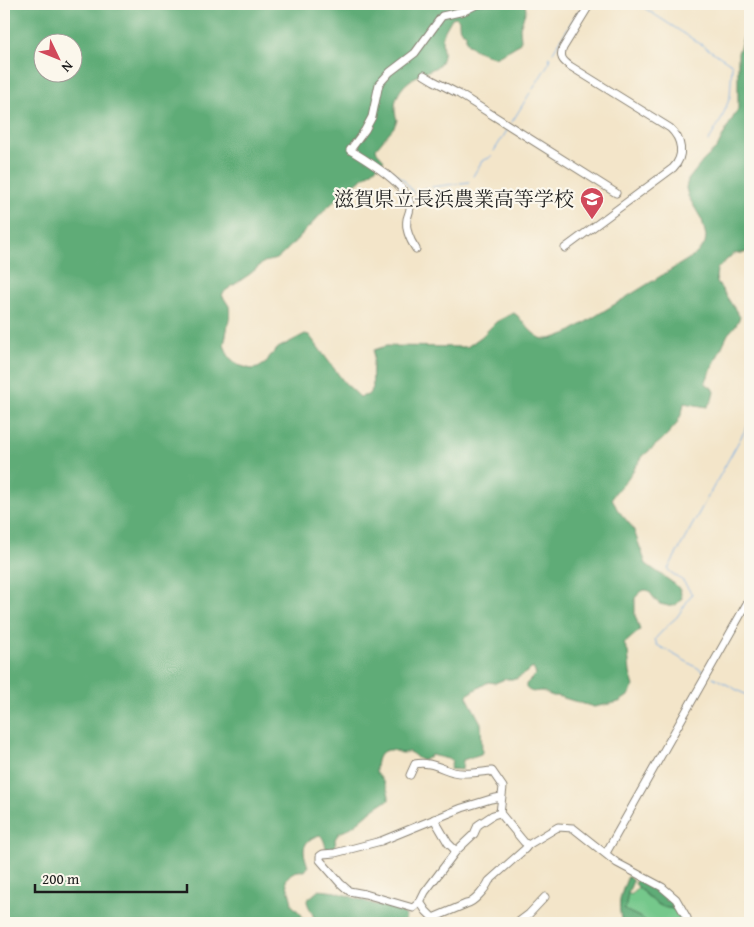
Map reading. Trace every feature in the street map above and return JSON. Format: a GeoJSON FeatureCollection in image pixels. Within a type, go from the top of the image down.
{"type":"FeatureCollection","features":[{"type":"Feature","properties":{"kind":"street"},"geometry":{"type":"LineString","coordinates":[[416,249],[409,238],[406,222],[411,205],[408,198],[398,184],[350,150],[372,117],[379,84],[390,72],[415,53],[442,16],[478,4]]}},
{"type":"Feature","properties":{"kind":"street"},"geometry":{"type":"LineString","coordinates":[[565,248],[673,168],[678,162],[681,150],[678,138],[670,128],[563,60],[561,52],[590,4]]}},
{"type":"Feature","properties":{"kind":"street"},"geometry":{"type":"LineString","coordinates":[[424,75],[434,82],[460,94],[616,193]]}},
{"type":"Feature","properties":{"kind":"street"},"geometry":{"type":"LineString","coordinates":[[606,853],[750,598]]}},
{"type":"Feature","properties":{"kind":"street"},"geometry":{"type":"LineString","coordinates":[[410,774],[415,764],[421,763],[435,765],[454,772],[492,771],[504,787],[500,813],[528,845]]}},
{"type":"Feature","properties":{"kind":"street"},"geometry":{"type":"LineString","coordinates":[[500,813],[493,815],[478,825],[474,834],[456,851],[425,892],[420,902],[413,908],[349,891],[320,860],[320,856],[323,854],[335,853],[381,841],[462,808],[501,797]]}},
{"type":"Feature","properties":{"kind":"street"},"geometry":{"type":"LineString","coordinates":[[434,819],[448,843],[456,851]]}},
{"type":"Feature","properties":{"kind":"street"},"geometry":{"type":"LineString","coordinates":[[420,902],[433,918],[471,903],[487,886],[489,880],[528,845],[558,827],[573,828],[623,866],[662,887],[676,899],[688,923]]}},
{"type":"Feature","properties":{"kind":"street"},"geometry":{"type":"LineString","coordinates":[[516,923],[529,914],[545,897]]}},
{"type":"Feature","properties":{"kind":"green space"},"geometry":{"type":"Polygon","coordinates":[[[4,4],[525,4],[526,10],[520,27],[521,40],[519,44],[495,57],[475,50],[469,45],[466,41],[466,33],[460,28],[459,20],[456,17],[452,18],[442,39],[443,53],[441,62],[435,68],[408,82],[399,92],[395,105],[397,120],[394,127],[376,148],[384,160],[345,191],[277,259],[264,262],[222,295],[229,306],[230,315],[224,345],[229,357],[238,365],[251,369],[258,368],[266,363],[278,348],[305,334],[309,335],[344,382],[360,397],[368,395],[373,388],[374,350],[386,346],[467,347],[481,337],[496,322],[513,313],[537,336],[544,339],[553,338],[568,333],[695,255],[705,244],[706,236],[702,220],[688,196],[686,188],[688,180],[703,161],[717,148],[738,109],[738,53],[750,22],[750,252],[733,254],[717,269],[716,277],[717,282],[740,317],[728,334],[705,383],[714,392],[712,400],[707,407],[684,403],[682,413],[676,425],[643,456],[612,498],[617,509],[633,528],[646,564],[676,585],[680,590],[682,598],[673,606],[660,604],[647,590],[644,590],[635,598],[635,615],[640,630],[624,644],[628,651],[630,673],[634,686],[628,696],[619,702],[594,707],[552,696],[541,691],[532,692],[526,688],[526,684],[536,674],[533,668],[516,679],[505,679],[495,683],[488,682],[467,695],[481,723],[482,752],[463,760],[462,770],[450,769],[452,760],[431,755],[422,760],[408,752],[384,751],[377,760],[376,772],[387,789],[389,800],[376,807],[353,826],[339,833],[335,839],[336,850],[328,853],[320,835],[309,840],[305,845],[304,851],[308,867],[305,871],[292,873],[286,880],[292,905],[301,914],[305,923],[4,923],[4,4]]]}},
{"type":"Feature","properties":{"kind":"green space"},"geometry":{"type":"Polygon","coordinates":[[[628,876],[633,881],[628,893],[625,910],[648,923],[622,923],[620,899],[628,876]]]}},
{"type":"Feature","properties":{"kind":"green space"},"geometry":{"type":"Polygon","coordinates":[[[637,879],[642,879],[672,899],[677,907],[669,908],[659,905],[636,885],[637,879]]]}},
{"type":"Feature","properties":{"kind":"green space"},"geometry":{"type":"Polygon","coordinates":[[[638,887],[659,904],[674,909],[680,916],[682,923],[648,923],[624,910],[628,893],[631,895],[638,887]]]}},
{"type":"Feature","properties":{"kind":"green space"},"geometry":{"type":"Polygon","coordinates":[[[319,890],[336,892],[380,906],[393,908],[406,915],[405,923],[309,923],[314,919],[307,900],[319,890]]]}},
{"type":"Feature","properties":{"kind":"waterway"},"geometry":{"type":"LineString","coordinates":[[638,4],[732,65],[730,97],[721,120],[708,142]]}},
{"type":"Feature","properties":{"kind":"waterway"},"geometry":{"type":"LineString","coordinates":[[553,52],[579,10]]}},
{"type":"Feature","properties":{"kind":"waterway"},"geometry":{"type":"LineString","coordinates":[[533,89],[550,61],[549,57]]}},
{"type":"Feature","properties":{"kind":"waterway"},"geometry":{"type":"LineString","coordinates":[[512,122],[530,93]]}},
{"type":"Feature","properties":{"kind":"waterway"},"geometry":{"type":"LineString","coordinates":[[494,151],[508,129]]}},
{"type":"Feature","properties":{"kind":"waterway"},"geometry":{"type":"LineString","coordinates":[[473,176],[482,161],[492,155]]}},
{"type":"Feature","properties":{"kind":"waterway"},"geometry":{"type":"LineString","coordinates":[[383,167],[386,166],[403,179],[416,196],[424,188],[427,188]]}},
{"type":"Feature","properties":{"kind":"waterway"},"geometry":{"type":"LineString","coordinates":[[432,187],[469,182]]}},
{"type":"Feature","properties":{"kind":"waterway"},"geometry":{"type":"LineString","coordinates":[[703,671],[657,645],[655,639],[677,617],[692,594],[683,581],[668,569],[750,421]]}},
{"type":"Feature","properties":{"kind":"waterway"},"geometry":{"type":"LineString","coordinates":[[713,677],[750,697]]}},
{"type":"Feature","properties":{"kind":"place","name":"滋賀県立長浜農業高等学校"},"geometry":{"type":"Point","coordinates":[592,220]}}]}
